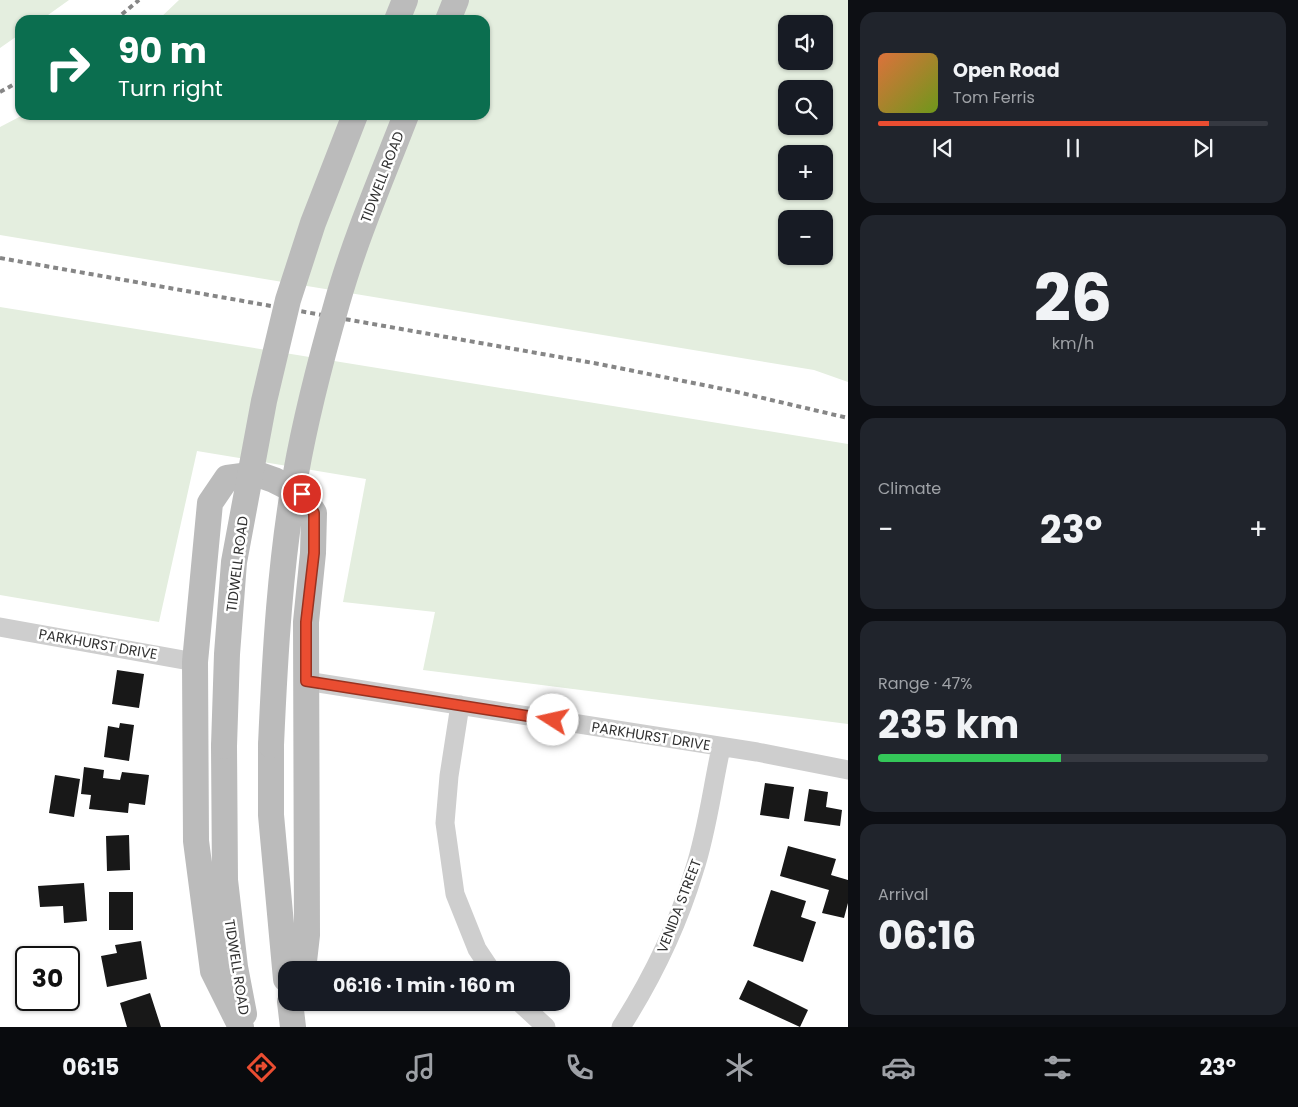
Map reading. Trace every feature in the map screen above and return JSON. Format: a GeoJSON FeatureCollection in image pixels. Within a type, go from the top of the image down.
{"type":"FeatureCollection","features":[{"type":"Feature","properties":{"kind":"main road"},"geometry":{"type":"LineString","coordinates":[[398,15],[405,0]]}},
{"type":"Feature","properties":{"kind":"main road"},"geometry":{"type":"LineString","coordinates":[[450,15],[456,0]]}},
{"type":"Feature","properties":{"kind":"main road","name":"TIDWELL ROAD"},"geometry":{"type":"LineString","coordinates":[[247,1027],[235,967],[226,880],[224,746],[226,654],[234,562],[264,400],[291,292],[313,223],[354,120]]}},
{"type":"Feature","properties":{"kind":"main road","name":"TIDWELL ROAD"},"geometry":{"type":"LineString","coordinates":[[284,961],[271,815],[271,745],[276,647],[285,548],[298,464],[337,302],[367,215],[404,120]]}},
{"type":"Feature","properties":{"kind":"main road"},"geometry":{"type":"LineString","coordinates":[[241,1027],[213,971],[196,842],[195,662],[210,503],[227,478],[257,474],[302,494],[314,513],[314,553],[306,622],[307,935],[304,961]]}},
{"type":"Feature","properties":{"kind":"main road"},"geometry":{"type":"LineString","coordinates":[[292,1011],[295,1027]]}},
{"type":"Feature","properties":{"kind":"main road"},"geometry":{"type":"LineString","coordinates":[[295,1027],[298,1011]]}},
{"type":"Feature","properties":{"kind":"street","name":"PARKHURST DRIVE"},"geometry":{"type":"LineString","coordinates":[[0,627],[195,662]]}},
{"type":"Feature","properties":{"kind":"street","name":"PARKHURST DRIVE"},"geometry":{"type":"LineString","coordinates":[[306,681],[460,704],[721,748],[757,752],[848,770]]}},
{"type":"Feature","properties":{"kind":"street"},"geometry":{"type":"LineString","coordinates":[[460,704],[449,776],[445,823],[455,894],[477,949],[485,961]]}},
{"type":"Feature","properties":{"kind":"street","name":"VENIDA STREET"},"geometry":{"type":"LineString","coordinates":[[621,1027],[655,969],[694,872],[702,843],[721,748]]}},
{"type":"Feature","properties":{"kind":"street"},"geometry":{"type":"LineString","coordinates":[[528,1011],[546,1027]]}},
{"type":"Feature","properties":{"kind":"green space"},"geometry":{"type":"Polygon","coordinates":[[[0,0],[69,0],[48,15],[15,15],[15,38],[0,48],[0,0]]]}},
{"type":"Feature","properties":{"kind":"green space"},"geometry":{"type":"Polygon","coordinates":[[[179,0],[848,0],[848,382],[814,370],[0,235],[0,127],[15,119],[490,120],[490,15],[163,15],[179,0]]]}},
{"type":"Feature","properties":{"kind":"green space"},"geometry":{"type":"Polygon","coordinates":[[[0,307],[848,444],[848,724],[423,670],[435,612],[343,602],[366,479],[197,451],[159,622],[0,595],[0,307]]]}},
{"type":"Feature","properties":{"kind":"building"},"geometry":{"type":"Polygon","coordinates":[[[117,670],[144,674],[139,708],[112,704],[117,670]]]}},
{"type":"Feature","properties":{"kind":"building"},"geometry":{"type":"Polygon","coordinates":[[[120,723],[134,725],[129,761],[104,757],[108,726],[119,728],[120,723]]]}},
{"type":"Feature","properties":{"kind":"building"},"geometry":{"type":"Polygon","coordinates":[[[84,767],[104,770],[103,778],[120,780],[122,772],[149,775],[145,805],[129,803],[128,813],[89,809],[91,795],[81,794],[84,767]]]}},
{"type":"Feature","properties":{"kind":"building"},"geometry":{"type":"Polygon","coordinates":[[[55,775],[80,779],[74,817],[49,813],[55,775]]]}},
{"type":"Feature","properties":{"kind":"building"},"geometry":{"type":"Polygon","coordinates":[[[765,783],[794,787],[789,819],[760,815],[765,783]]]}},
{"type":"Feature","properties":{"kind":"building"},"geometry":{"type":"Polygon","coordinates":[[[809,789],[828,792],[826,807],[842,810],[840,826],[804,821],[809,789]]]}},
{"type":"Feature","properties":{"kind":"building"},"geometry":{"type":"Polygon","coordinates":[[[129,835],[130,870],[107,871],[106,836],[129,835]]]}},
{"type":"Feature","properties":{"kind":"building"},"geometry":{"type":"Polygon","coordinates":[[[788,846],[836,859],[831,875],[848,880],[848,903],[844,918],[822,913],[829,890],[780,876],[788,846]]]}},
{"type":"Feature","properties":{"kind":"building"},"geometry":{"type":"Polygon","coordinates":[[[84,883],[87,921],[64,923],[63,906],[40,907],[38,886],[84,883]]]}},
{"type":"Feature","properties":{"kind":"building"},"geometry":{"type":"Polygon","coordinates":[[[771,890],[806,901],[801,917],[816,922],[803,962],[753,946],[771,890]]]}},
{"type":"Feature","properties":{"kind":"building"},"geometry":{"type":"Polygon","coordinates":[[[109,892],[133,892],[133,930],[109,930],[109,892]]]}},
{"type":"Feature","properties":{"kind":"building"},"geometry":{"type":"Polygon","coordinates":[[[141,941],[147,979],[107,987],[101,956],[117,953],[115,945],[141,941]]]}},
{"type":"Feature","properties":{"kind":"building"},"geometry":{"type":"Polygon","coordinates":[[[748,980],[808,1010],[800,1027],[739,999],[748,980]]]}},
{"type":"Feature","properties":{"kind":"building"},"geometry":{"type":"Polygon","coordinates":[[[150,993],[161,1027],[127,1027],[120,1003],[150,993]]]}},
{"type":"Feature","properties":{"kind":"railway"},"geometry":{"type":"LineString","coordinates":[[121,15],[139,0]]}},
{"type":"Feature","properties":{"kind":"railway"},"geometry":{"type":"LineString","coordinates":[[0,92],[15,84]]}},
{"type":"Feature","properties":{"kind":"railway"},"geometry":{"type":"LineString","coordinates":[[0,258],[599,364],[733,391],[848,418]]}},
{"type":"Feature","properties":{"kind":"route"},"geometry":{"type":"LineString","coordinates":[[302,494],[314,513],[314,553],[306,622],[306,681],[553,720]]}}]}
